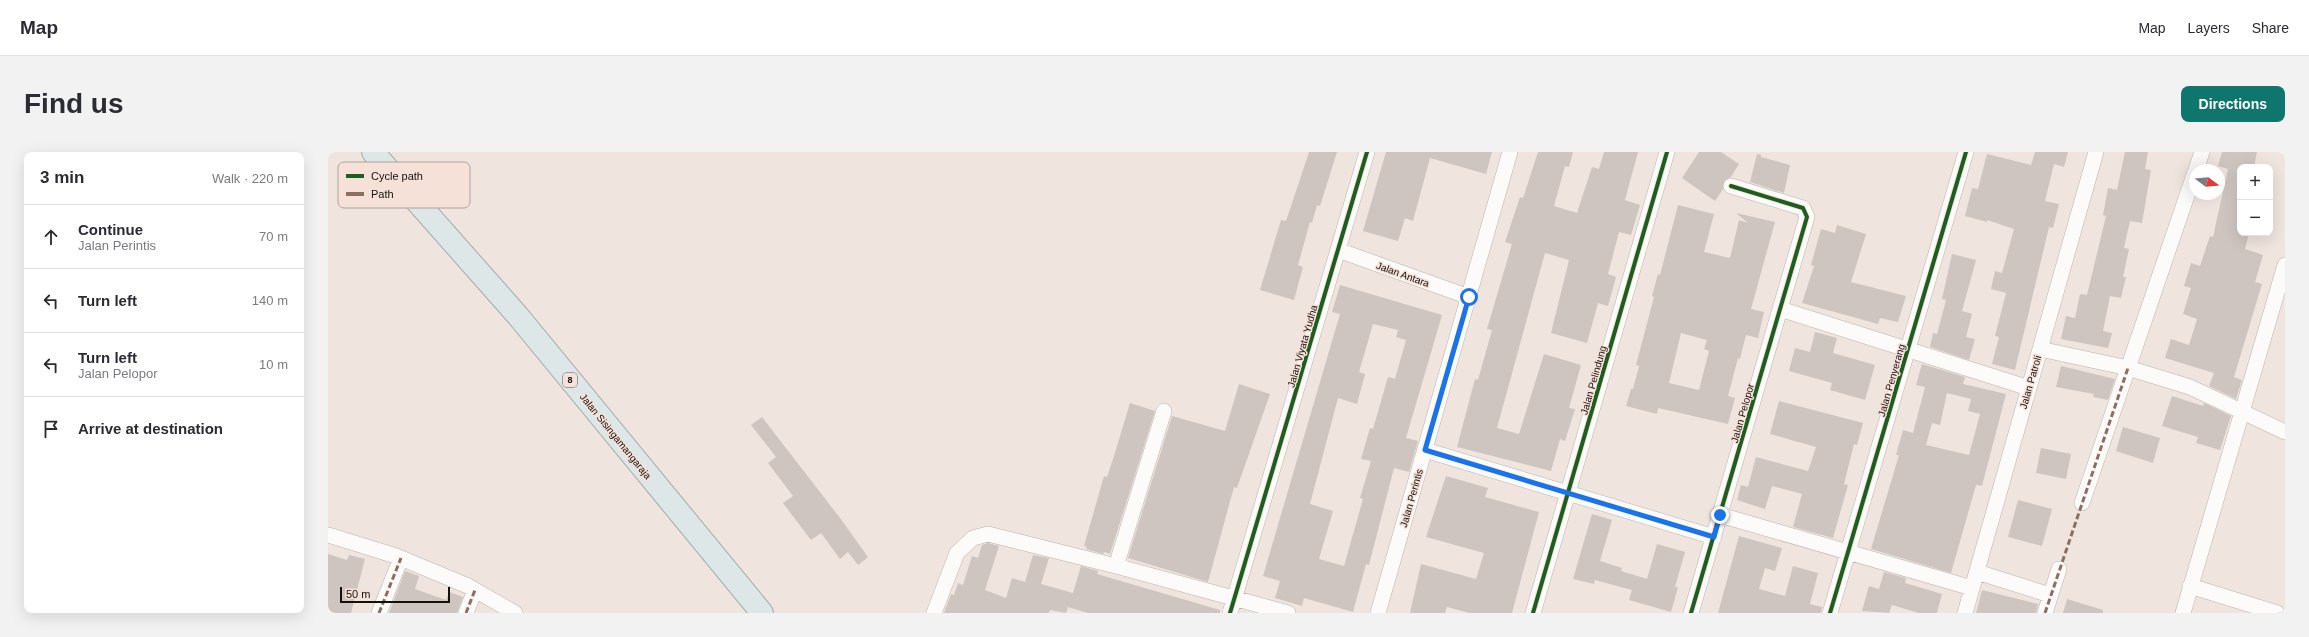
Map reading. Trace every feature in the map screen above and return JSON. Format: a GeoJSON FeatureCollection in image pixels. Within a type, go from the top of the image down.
{"type":"FeatureCollection","features":[{"type":"Feature","properties":{"kind":"highway","name":"Jalan Sisingamangaraja"},"geometry":{"type":"LineString","coordinates":[[373,152],[382,162]]}},
{"type":"Feature","properties":{"kind":"highway","name":"Jalan Sisingamangaraja"},"geometry":{"type":"LineString","coordinates":[[423,208],[518,316],[762,613]]}},
{"type":"Feature","properties":{"kind":"street","name":"Jalan Viyata Yudha"},"geometry":{"type":"LineString","coordinates":[[1230,613],[1367,152]]}},
{"type":"Feature","properties":{"kind":"street","name":"Jalan Perintis"},"geometry":{"type":"LineString","coordinates":[[1378,613],[1510,152]]}},
{"type":"Feature","properties":{"kind":"street","name":"Jalan Pelindung"},"geometry":{"type":"LineString","coordinates":[[1533,613],[1667,152]]}},
{"type":"Feature","properties":{"kind":"street","name":"Jalan Penyerang"},"geometry":{"type":"LineString","coordinates":[[1830,613],[1966,152]]}},
{"type":"Feature","properties":{"kind":"street","name":"Jalan Patroli"},"geometry":{"type":"LineString","coordinates":[[1965,613],[2096,152]]}},
{"type":"Feature","properties":{"kind":"street"},"geometry":{"type":"LineString","coordinates":[[2198,164],[2202,152]]}},
{"type":"Feature","properties":{"kind":"street","name":"Jalan Pelopor"},"geometry":{"type":"LineString","coordinates":[[1691,613],[1807,216],[1802,208],[1731,186]]}},
{"type":"Feature","properties":{"kind":"street"},"geometry":{"type":"LineString","coordinates":[[2082,503],[2189,189]]}},
{"type":"Feature","properties":{"kind":"street","name":"Jalan Antara"},"geometry":{"type":"LineString","coordinates":[[1338,250],[1469,297]]}},
{"type":"Feature","properties":{"kind":"street"},"geometry":{"type":"LineString","coordinates":[[2183,613],[2285,265]]}},
{"type":"Feature","properties":{"kind":"street"},"geometry":{"type":"LineString","coordinates":[[1780,309],[2029,388]]}},
{"type":"Feature","properties":{"kind":"street"},"geometry":{"type":"LineString","coordinates":[[2040,349],[2128,368],[2190,387],[2285,432]]}},
{"type":"Feature","properties":{"kind":"street"},"geometry":{"type":"LineString","coordinates":[[1116,566],[1164,411]]}},
{"type":"Feature","properties":{"kind":"street"},"geometry":{"type":"LineString","coordinates":[[1425,450],[1714,537]]}},
{"type":"Feature","properties":{"kind":"street"},"geometry":{"type":"LineString","coordinates":[[1720,515],[1972,588]]}},
{"type":"Feature","properties":{"kind":"street"},"geometry":{"type":"LineString","coordinates":[[934,613],[957,553],[973,538],[988,534],[1116,566],[1288,613]]}},
{"type":"Feature","properties":{"kind":"street"},"geometry":{"type":"LineString","coordinates":[[328,535],[401,558],[475,590],[515,613]]}},
{"type":"Feature","properties":{"kind":"street"},"geometry":{"type":"LineString","coordinates":[[379,613],[401,558]]}},
{"type":"Feature","properties":{"kind":"street"},"geometry":{"type":"LineString","coordinates":[[2044,613],[2059,569]]}},
{"type":"Feature","properties":{"kind":"street"},"geometry":{"type":"LineString","coordinates":[[1977,572],[2050,595]]}},
{"type":"Feature","properties":{"kind":"street"},"geometry":{"type":"LineString","coordinates":[[2190,586],[2277,613]]}},
{"type":"Feature","properties":{"kind":"street"},"geometry":{"type":"LineString","coordinates":[[466,613],[475,590]]}},
{"type":"Feature","properties":{"kind":"building"},"geometry":{"type":"Polygon","coordinates":[[[1309,152],[1337,152],[1320,206],[1317,205],[1312,223],[1310,222],[1298,265],[1303,267],[1294,300],[1260,290],[1281,220],[1286,221],[1309,152]]]}},
{"type":"Feature","properties":{"kind":"building"},"geometry":{"type":"Polygon","coordinates":[[[1386,152],[1492,152],[1486,174],[1430,158],[1413,221],[1405,218],[1398,241],[1363,231],[1386,152]]]}},
{"type":"Feature","properties":{"kind":"building"},"geometry":{"type":"Polygon","coordinates":[[[1538,152],[1573,152],[1569,167],[1565,166],[1554,206],[1577,213],[1592,167],[1599,169],[1604,152],[1638,152],[1625,200],[1640,205],[1631,235],[1619,232],[1608,274],[1616,277],[1608,306],[1598,303],[1587,343],[1551,333],[1569,260],[1545,253],[1497,428],[1519,434],[1544,354],[1581,365],[1569,408],[1575,409],[1565,441],[1560,439],[1551,471],[1457,447],[1475,379],[1478,380],[1492,330],[1487,329],[1512,244],[1505,242],[1520,197],[1523,198],[1538,152]]]}},
{"type":"Feature","properties":{"kind":"building"},"geometry":{"type":"Polygon","coordinates":[[[1699,152],[1721,152],[1739,164],[1731,177],[1725,180],[1723,189],[1715,201],[1682,178],[1699,152]]]}},
{"type":"Feature","properties":{"kind":"building"},"geometry":{"type":"Polygon","coordinates":[[[2035,152],[2068,152],[2064,167],[2054,164],[2045,201],[2059,204],[2053,228],[2049,227],[2015,370],[1992,364],[1999,337],[1995,336],[2006,293],[1991,289],[1995,271],[2002,273],[2014,229],[1987,220],[1987,222],[1965,216],[1972,188],[1978,189],[1987,154],[2031,165],[2035,152]]]}},
{"type":"Feature","properties":{"kind":"building"},"geometry":{"type":"Polygon","coordinates":[[[2125,152],[2148,152],[2145,169],[2151,170],[2142,223],[2130,221],[2124,248],[2129,249],[2123,277],[2126,277],[2121,298],[2110,296],[2103,331],[2112,333],[2108,348],[2061,339],[2066,316],[2075,318],[2080,294],[2087,295],[2106,216],[2103,215],[2108,188],[2117,190],[2125,152]]]}},
{"type":"Feature","properties":{"kind":"building"},"geometry":{"type":"Polygon","coordinates":[[[2222,152],[2257,152],[2255,164],[2237,164],[2237,236],[2248,236],[2245,249],[2263,255],[2255,282],[2262,284],[2234,377],[2242,380],[2236,399],[2209,386],[2214,373],[2165,358],[2171,339],[2189,345],[2197,319],[2183,314],[2191,288],[2184,286],[2191,263],[2200,266],[2210,236],[2213,237],[2221,200],[2225,200],[2225,183],[2228,169],[2225,168],[2225,164],[2219,164],[2222,152]]]}},
{"type":"Feature","properties":{"kind":"building"},"geometry":{"type":"Polygon","coordinates":[[[1757,154],[1761,155],[1761,157],[1790,165],[1784,193],[1750,182],[1757,154]]]}},
{"type":"Feature","properties":{"kind":"building"},"geometry":{"type":"Polygon","coordinates":[[[1678,205],[1714,214],[1704,252],[1730,258],[1739,220],[1748,223],[1736,213],[1775,222],[1751,309],[1764,312],[1758,338],[1746,335],[1728,396],[1735,398],[1728,424],[1658,408],[1657,414],[1626,406],[1631,389],[1633,389],[1639,366],[1636,365],[1654,297],[1652,296],[1658,274],[1660,275],[1678,205]],[[1681,333],[1669,383],[1699,390],[1709,351],[1704,349],[1707,340],[1681,333]]]}},
{"type":"Feature","properties":{"kind":"building"},"geometry":{"type":"Polygon","coordinates":[[[1837,225],[1866,234],[1851,282],[1906,296],[1898,322],[1880,318],[1878,324],[1802,303],[1814,266],[1811,265],[1821,229],[1835,233],[1837,225]]]}},
{"type":"Feature","properties":{"kind":"building"},"geometry":{"type":"Polygon","coordinates":[[[1952,254],[1976,260],[1962,311],[1972,314],[1966,337],[1975,339],[1969,360],[1930,347],[1933,333],[1937,334],[1946,300],[1942,299],[1952,254]]]}},
{"type":"Feature","properties":{"kind":"building"},"geometry":{"type":"Polygon","coordinates":[[[1340,285],[1442,315],[1406,438],[1418,441],[1409,472],[1394,468],[1369,565],[1366,564],[1353,612],[1304,598],[1302,606],[1275,598],[1280,581],[1263,576],[1340,314],[1332,312],[1340,285]],[[1373,324],[1359,372],[1365,374],[1357,404],[1338,398],[1310,504],[1333,511],[1319,559],[1344,566],[1363,499],[1360,498],[1371,461],[1361,459],[1370,428],[1373,429],[1388,377],[1395,379],[1406,340],[1396,337],[1398,330],[1373,324]]]}},
{"type":"Feature","properties":{"kind":"building"},"geometry":{"type":"Polygon","coordinates":[[[1815,332],[1837,338],[1833,353],[1875,365],[1865,400],[1830,390],[1832,383],[1789,371],[1795,348],[1810,352],[1815,332]]]}},
{"type":"Feature","properties":{"kind":"building"},"geometry":{"type":"Polygon","coordinates":[[[1922,364],[1965,377],[1963,384],[2006,394],[1982,486],[1976,485],[1951,573],[1871,549],[1899,455],[1896,455],[1903,430],[1913,433],[1925,387],[1916,385],[1922,364]],[[1947,393],[1940,425],[1932,423],[1926,445],[1969,455],[1980,414],[1968,411],[1971,399],[1947,393]]]}},
{"type":"Feature","properties":{"kind":"building"},"geometry":{"type":"Polygon","coordinates":[[[2061,366],[2115,379],[2108,400],[2093,397],[2094,394],[2056,387],[2061,366]]]}},
{"type":"Feature","properties":{"kind":"building"},"geometry":{"type":"Polygon","coordinates":[[[1239,384],[1270,394],[1237,488],[1234,487],[1208,582],[1128,558],[1172,416],[1225,431],[1239,384]]]}},
{"type":"Feature","properties":{"kind":"building"},"geometry":{"type":"Polygon","coordinates":[[[2172,396],[2203,406],[2204,403],[2231,416],[2220,450],[2196,443],[2198,437],[2162,426],[2172,396]]]}},
{"type":"Feature","properties":{"kind":"building"},"geometry":{"type":"Polygon","coordinates":[[[1779,401],[1863,423],[1857,445],[1854,444],[1844,484],[1848,485],[1833,538],[1793,527],[1802,494],[1772,486],[1765,509],[1737,500],[1741,485],[1748,487],[1756,457],[1808,471],[1816,447],[1770,434],[1779,401]]]}},
{"type":"Feature","properties":{"kind":"building"},"geometry":{"type":"Polygon","coordinates":[[[1130,403],[1155,411],[1110,554],[1104,552],[1103,554],[1086,549],[1087,547],[1084,546],[1104,476],[1107,477],[1130,403]]]}},
{"type":"Feature","properties":{"kind":"building"},"geometry":{"type":"Polygon","coordinates":[[[762,417],[840,518],[868,557],[858,565],[848,552],[840,559],[821,533],[811,540],[783,503],[793,496],[768,463],[776,457],[751,425],[762,417]]]}},
{"type":"Feature","properties":{"kind":"building"},"geometry":{"type":"Polygon","coordinates":[[[2123,427],[2160,438],[2153,463],[2116,451],[2123,427]]]}},
{"type":"Feature","properties":{"kind":"building"},"geometry":{"type":"Polygon","coordinates":[[[2041,448],[2071,454],[2066,479],[2036,473],[2041,448]]]}},
{"type":"Feature","properties":{"kind":"building"},"geometry":{"type":"Polygon","coordinates":[[[1446,476],[1488,488],[1485,497],[1539,512],[1512,613],[1470,613],[1447,607],[1445,613],[1410,613],[1421,564],[1476,579],[1484,553],[1426,537],[1446,476]]]}},
{"type":"Feature","properties":{"kind":"building"},"geometry":{"type":"Polygon","coordinates":[[[2018,500],[2052,509],[2042,546],[2008,537],[2018,500]]]}},
{"type":"Feature","properties":{"kind":"building"},"geometry":{"type":"Polygon","coordinates":[[[1592,514],[1612,520],[1600,561],[1622,568],[1621,571],[1647,579],[1657,544],[1685,552],[1675,587],[1678,587],[1671,612],[1629,600],[1632,590],[1595,580],[1594,584],[1573,579],[1592,514]]]}},
{"type":"Feature","properties":{"kind":"building"},"geometry":{"type":"Polygon","coordinates":[[[1739,536],[1782,548],[1775,571],[1765,568],[1759,589],[1785,596],[1793,566],[1818,573],[1810,604],[1822,607],[1821,613],[1718,613],[1739,536]]]}},
{"type":"Feature","properties":{"kind":"building"},"geometry":{"type":"Polygon","coordinates":[[[988,543],[999,546],[985,590],[1006,598],[1012,578],[1025,582],[1033,555],[1049,558],[1041,584],[1073,593],[1081,566],[1098,571],[1097,574],[1220,610],[1220,613],[1088,613],[1068,607],[1066,613],[1050,610],[1049,613],[944,613],[951,594],[954,595],[958,583],[963,585],[972,556],[978,558],[982,545],[988,543]]]}},
{"type":"Feature","properties":{"kind":"building"},"geometry":{"type":"Polygon","coordinates":[[[328,554],[347,560],[349,555],[365,559],[351,613],[328,613],[328,554]]]}},
{"type":"Feature","properties":{"kind":"building"},"geometry":{"type":"Polygon","coordinates":[[[405,571],[419,576],[415,589],[446,600],[449,592],[463,597],[457,613],[389,613],[405,571]]]}},
{"type":"Feature","properties":{"kind":"building"},"geometry":{"type":"Polygon","coordinates":[[[1884,572],[1906,578],[1905,583],[1942,594],[1937,613],[1919,613],[1892,605],[1889,613],[1862,611],[1869,586],[1879,589],[1884,572]]]}},
{"type":"Feature","properties":{"kind":"building"},"geometry":{"type":"Polygon","coordinates":[[[1982,590],[2038,604],[2036,613],[1976,613],[1982,590]]]}},
{"type":"Feature","properties":{"kind":"building"},"geometry":{"type":"Polygon","coordinates":[[[2067,599],[2103,610],[2103,613],[2063,613],[2067,599]]]}},
{"type":"Feature","properties":{"kind":"marked path"},"geometry":{"type":"LineString","coordinates":[[2045,613],[2128,368]]}},
{"type":"Feature","properties":{"kind":"marked path"},"geometry":{"type":"LineString","coordinates":[[379,613],[401,558]]}},
{"type":"Feature","properties":{"kind":"marked path"},"geometry":{"type":"LineString","coordinates":[[466,613],[475,590]]}},
{"type":"Feature","properties":{"kind":"cycle path"},"geometry":{"type":"LineString","coordinates":[[1230,613],[1367,152]]}},
{"type":"Feature","properties":{"kind":"cycle path"},"geometry":{"type":"LineString","coordinates":[[1533,613],[1667,152]]}},
{"type":"Feature","properties":{"kind":"cycle path"},"geometry":{"type":"LineString","coordinates":[[1830,613],[1966,152]]}},
{"type":"Feature","properties":{"kind":"cycle path"},"geometry":{"type":"LineString","coordinates":[[1691,613],[1807,217],[1803,208],[1731,186]]}},
{"type":"Feature","properties":{"kind":"route"},"geometry":{"type":"LineString","coordinates":[[1469,297],[1425,450],[1714,537],[1720,515]]}}]}
